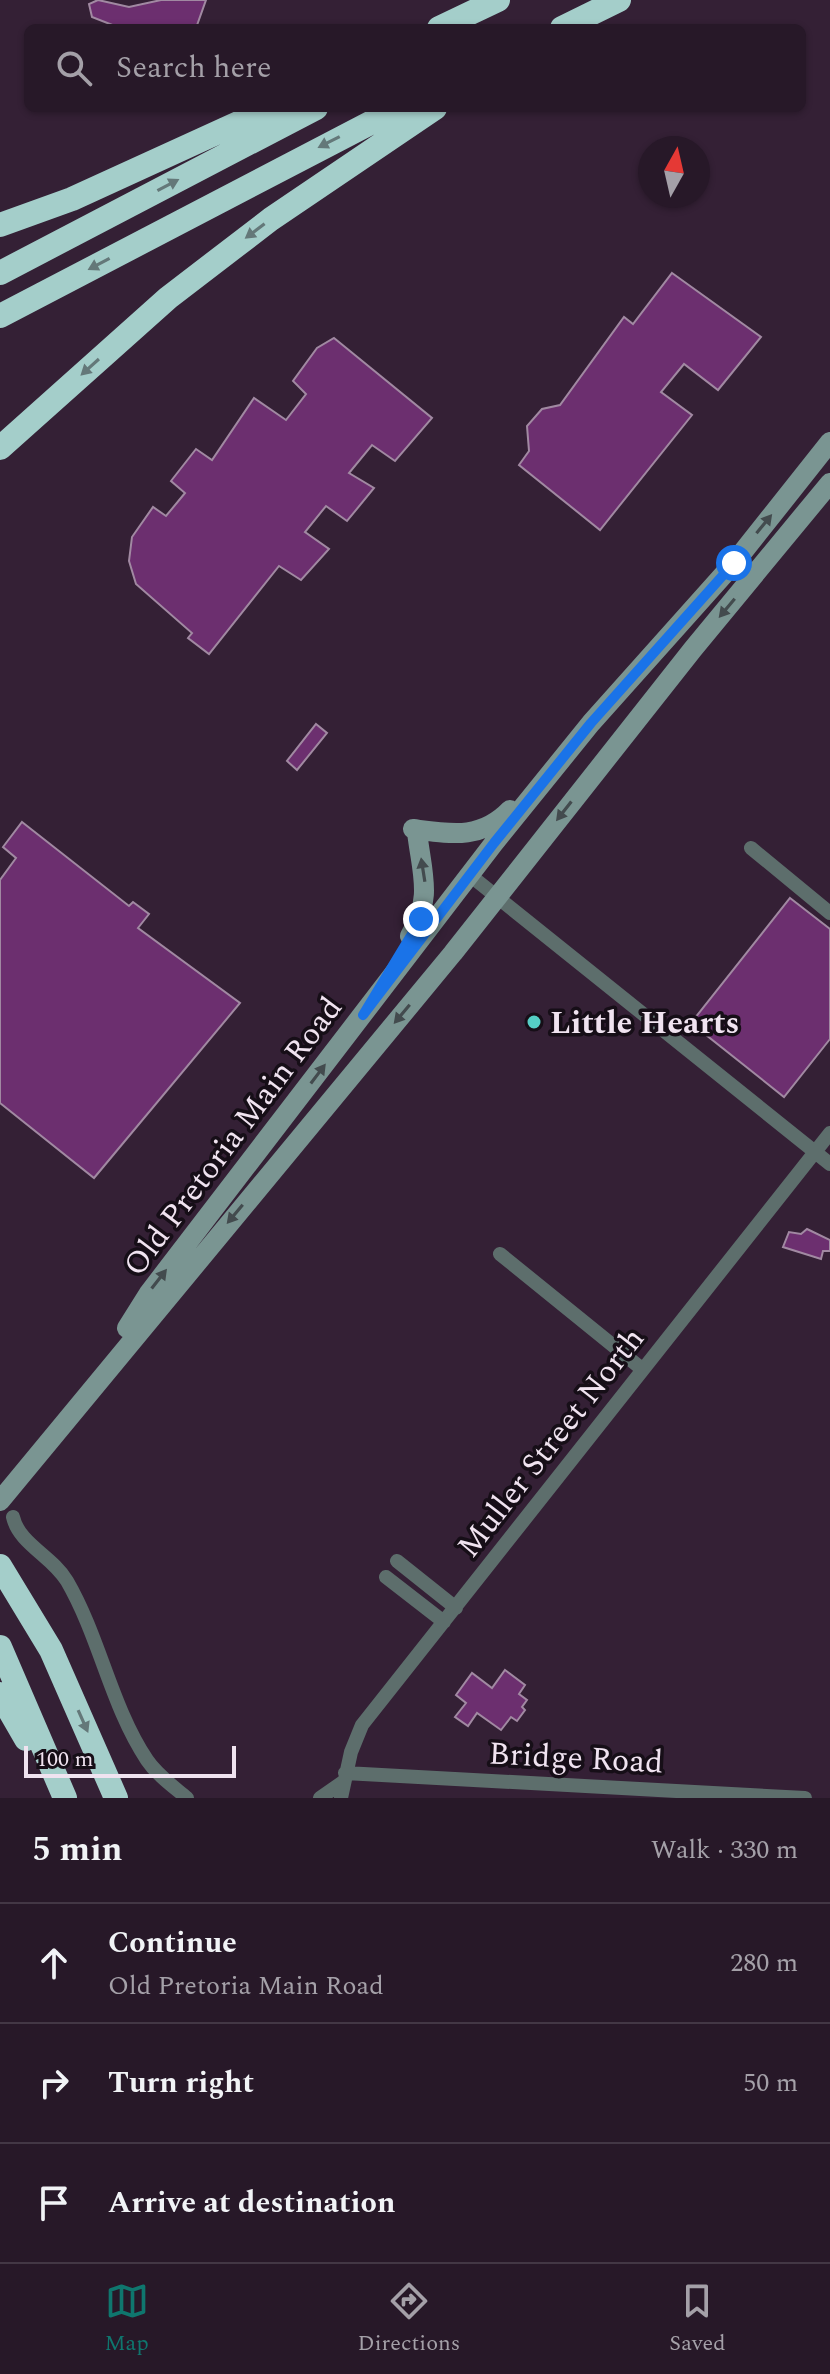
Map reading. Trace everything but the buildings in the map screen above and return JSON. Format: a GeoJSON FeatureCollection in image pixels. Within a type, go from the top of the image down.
{"type":"FeatureCollection","features":[{"type":"Feature","properties":{"kind":"highway"},"geometry":{"type":"LineString","coordinates":[[447,24],[498,0]]}},
{"type":"Feature","properties":{"kind":"highway"},"geometry":{"type":"LineString","coordinates":[[464,24],[507,0]]}},
{"type":"Feature","properties":{"kind":"highway"},"geometry":{"type":"LineString","coordinates":[[571,24],[619,0]]}},
{"type":"Feature","properties":{"kind":"highway"},"geometry":{"type":"LineString","coordinates":[[0,225],[72,199],[262,112]]}},
{"type":"Feature","properties":{"kind":"highway"},"geometry":{"type":"LineString","coordinates":[[0,273],[308,112]]}},
{"type":"Feature","properties":{"kind":"highway"},"geometry":{"type":"LineString","coordinates":[[0,316],[391,112]]}},
{"type":"Feature","properties":{"kind":"highway"},"geometry":{"type":"LineString","coordinates":[[0,448],[168,298],[260,228],[429,112]]}},
{"type":"Feature","properties":{"kind":"highway"},"geometry":{"type":"LineString","coordinates":[[0,466],[54,400]]}},
{"type":"Feature","properties":{"kind":"highway"},"geometry":{"type":"LineString","coordinates":[[0,1555],[51,1650],[116,1798]]}},
{"type":"Feature","properties":{"kind":"highway"},"geometry":{"type":"LineString","coordinates":[[0,1566],[51,1650]]}},
{"type":"Feature","properties":{"kind":"highway"},"geometry":{"type":"LineString","coordinates":[[0,1647],[65,1798]]}},
{"type":"Feature","properties":{"kind":"highway"},"geometry":{"type":"LineString","coordinates":[[0,1694],[57,1798]]}},
{"type":"Feature","properties":{"kind":"main road","name":"Old Pretoria Main Road"},"geometry":{"type":"LineString","coordinates":[[87,1392],[149,1293],[575,743],[734,563],[830,442]]}},
{"type":"Feature","properties":{"kind":"main road","name":"Old Pretoria Main Road"},"geometry":{"type":"LineString","coordinates":[[6,1494],[497,897],[830,483]]}},
{"type":"Feature","properties":{"kind":"main road"},"geometry":{"type":"LineString","coordinates":[[363,1015],[421,919],[425,907],[415,830],[457,834],[489,827],[575,743]]}},
{"type":"Feature","properties":{"kind":"street"},"geometry":{"type":"LineString","coordinates":[[751,848],[830,913]]}},
{"type":"Feature","properties":{"kind":"street"},"geometry":{"type":"LineString","coordinates":[[471,876],[830,1164]]}},
{"type":"Feature","properties":{"kind":"street","name":"Muller Street North"},"geometry":{"type":"LineString","coordinates":[[341,1798],[344,1778],[362,1725],[830,1133]]}},
{"type":"Feature","properties":{"kind":"street"},"geometry":{"type":"LineString","coordinates":[[500,1254],[642,1369]]}},
{"type":"Feature","properties":{"kind":"street"},"geometry":{"type":"LineString","coordinates":[[13,1517],[19,1534],[52,1560],[69,1584],[90,1625],[113,1688],[147,1760],[187,1798]]}},
{"type":"Feature","properties":{"kind":"street"},"geometry":{"type":"LineString","coordinates":[[397,1561],[456,1608]]}},
{"type":"Feature","properties":{"kind":"street"},"geometry":{"type":"LineString","coordinates":[[386,1577],[444,1622]]}},
{"type":"Feature","properties":{"kind":"street"},"geometry":{"type":"LineString","coordinates":[[320,1798],[344,1778]]}},
{"type":"Feature","properties":{"kind":"street","name":"Bridge Road"},"geometry":{"type":"LineString","coordinates":[[344,1778],[591,1792],[805,1798]]}},
{"type":"Feature","properties":{"kind":"place","name":"Little Hearts"},"geometry":{"type":"Point","coordinates":[534,1022]}},
{"type":"Feature","properties":{"kind":"route"},"geometry":{"type":"LineString","coordinates":[[421,919],[363,1015],[494,843],[591,723],[734,563]]}}]}
